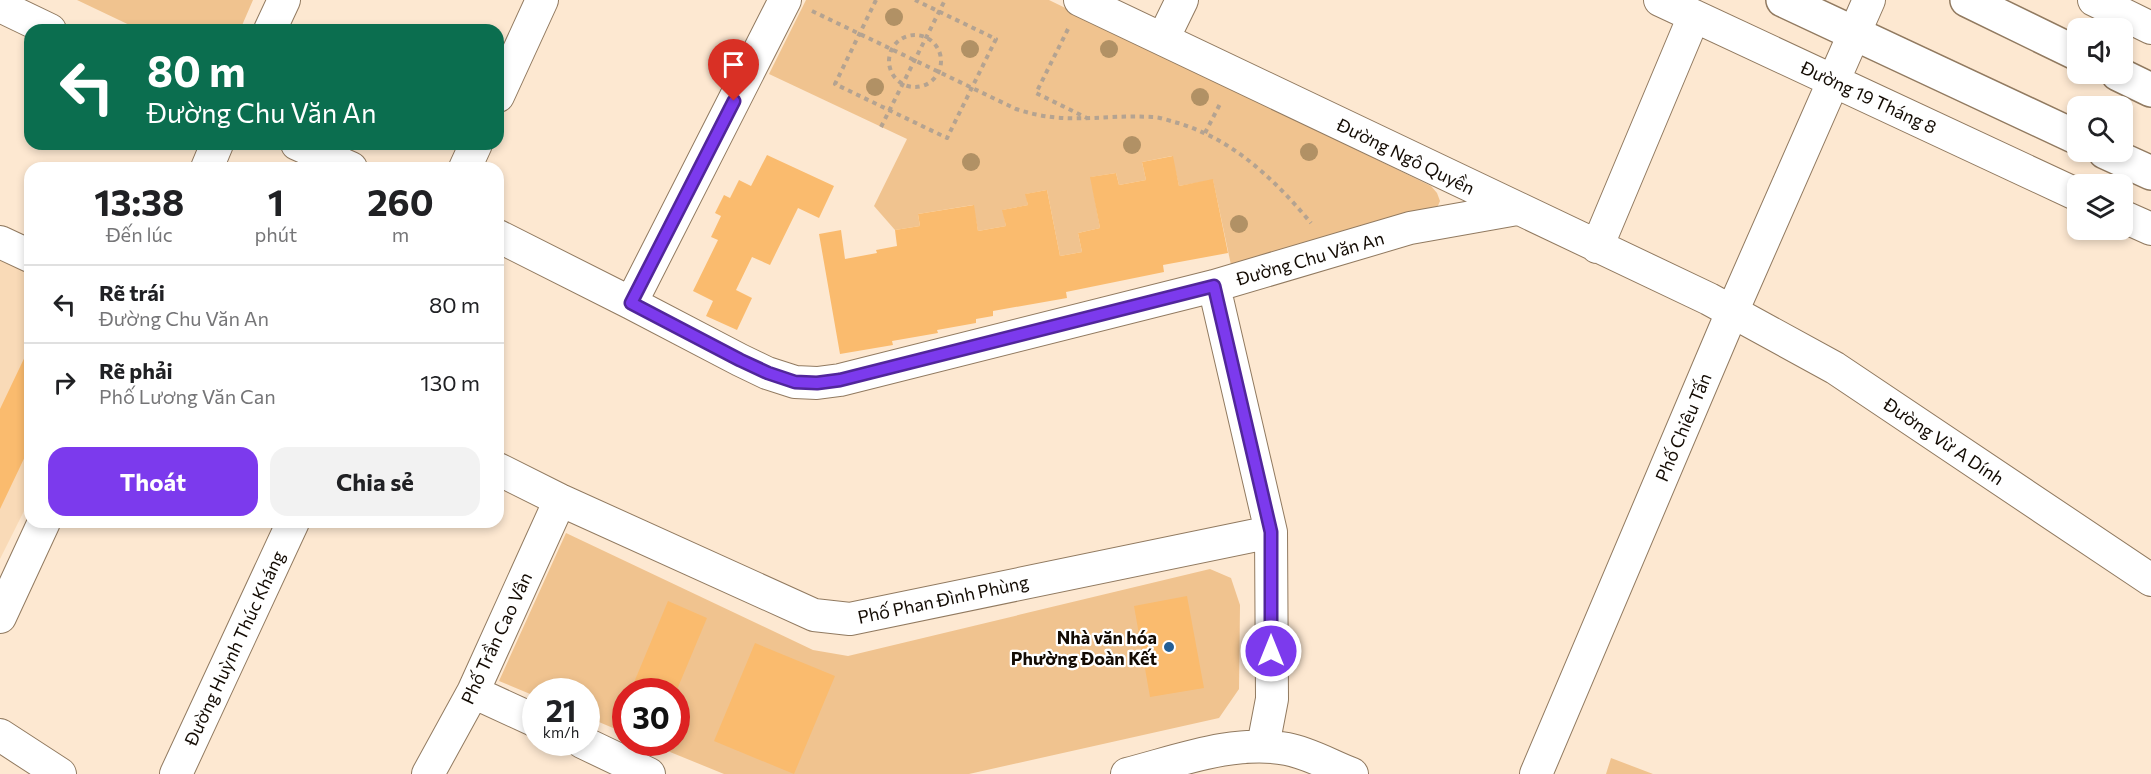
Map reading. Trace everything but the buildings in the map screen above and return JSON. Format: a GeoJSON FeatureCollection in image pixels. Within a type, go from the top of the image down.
{"type":"FeatureCollection","features":[{"type":"Feature","properties":{"kind":"highway"},"geometry":{"type":"LineString","coordinates":[[1783,0],[2067,133]]}},
{"type":"Feature","properties":{"kind":"highway"},"geometry":{"type":"LineString","coordinates":[[1967,0],[2067,49]]}},
{"type":"Feature","properties":{"kind":"highway"},"geometry":{"type":"LineString","coordinates":[[2133,81],[2151,90]]}},
{"type":"Feature","properties":{"kind":"highway"},"geometry":{"type":"LineString","coordinates":[[2127,162],[2151,173]]}},
{"type":"Feature","properties":{"kind":"street"},"geometry":{"type":"LineString","coordinates":[[273,24],[284,0]]}},
{"type":"Feature","properties":{"kind":"street"},"geometry":{"type":"LineString","coordinates":[[504,83],[542,0]]}},
{"type":"Feature","properties":{"kind":"street"},"geometry":{"type":"LineString","coordinates":[[1163,39],[1182,0]]}},
{"type":"Feature","properties":{"kind":"street","name":"Đường 19 Tháng 8"},"geometry":{"type":"LineString","coordinates":[[1660,0],[2067,190]]}},
{"type":"Feature","properties":{"kind":"street","name":"Phố Chiêu Tấn"},"geometry":{"type":"LineString","coordinates":[[1536,774],[1732,312],[1869,0]]}},
{"type":"Feature","properties":{"kind":"street"},"geometry":{"type":"LineString","coordinates":[[2094,0],[2151,28]]}},
{"type":"Feature","properties":{"kind":"street"},"geometry":{"type":"LineString","coordinates":[[631,303],[797,5]]}},
{"type":"Feature","properties":{"kind":"street"},"geometry":{"type":"LineString","coordinates":[[0,6],[38,24]]}},
{"type":"Feature","properties":{"kind":"street","name":"Đường Ngô Quyền"},"geometry":{"type":"LineString","coordinates":[[1076,9],[1163,39],[1732,312]]}},
{"type":"Feature","properties":{"kind":"street"},"geometry":{"type":"LineString","coordinates":[[1597,247],[1694,16]]}},
{"type":"Feature","properties":{"kind":"street"},"geometry":{"type":"LineString","coordinates":[[310,150],[338,162]]}},
{"type":"Feature","properties":{"kind":"street","name":"Đường Chu Văn An"},"geometry":{"type":"LineString","coordinates":[[504,239],[768,373],[795,382],[817,383],[840,380],[1214,286],[1410,228],[1518,209]]}},
{"type":"Feature","properties":{"kind":"street"},"geometry":{"type":"LineString","coordinates":[[2133,221],[2151,229]]}},
{"type":"Feature","properties":{"kind":"street"},"geometry":{"type":"LineString","coordinates":[[0,242],[24,253]]}},
{"type":"Feature","properties":{"kind":"street"},"geometry":{"type":"LineString","coordinates":[[1214,286],[1271,532],[1272,699],[1263,746]]}},
{"type":"Feature","properties":{"kind":"street","name":"Đường Vừ A Dính"},"geometry":{"type":"LineString","coordinates":[[1732,312],[1835,368],[2151,580]]}},
{"type":"Feature","properties":{"kind":"street","name":"Phố Phan Đình Phùng"},"geometry":{"type":"LineString","coordinates":[[504,472],[560,500],[814,615],[850,619],[1271,532]]}},
{"type":"Feature","properties":{"kind":"street","name":"Phố Trần Cao Vân"},"geometry":{"type":"LineString","coordinates":[[428,774],[472,692],[560,500]]}},
{"type":"Feature","properties":{"kind":"street"},"geometry":{"type":"LineString","coordinates":[[0,617],[41,528]]}},
{"type":"Feature","properties":{"kind":"street","name":"Đường Huỳnh Thúc Kháng"},"geometry":{"type":"LineString","coordinates":[[176,774],[290,528]]}},
{"type":"Feature","properties":{"kind":"street"},"geometry":{"type":"LineString","coordinates":[[472,692],[522,715]]}},
{"type":"Feature","properties":{"kind":"street"},"geometry":{"type":"LineString","coordinates":[[0,735],[60,774]]}},
{"type":"Feature","properties":{"kind":"street"},"geometry":{"type":"LineString","coordinates":[[1127,774],[1238,746],[1289,749],[1352,774]]}},
{"type":"Feature","properties":{"kind":"street"},"geometry":{"type":"LineString","coordinates":[[600,750],[650,774]]}},
{"type":"Feature","properties":{"kind":"path"},"geometry":{"type":"LineString","coordinates":[[876,0],[835,84],[947,138],[996,39],[915,0]]}},
{"type":"Feature","properties":{"kind":"path"},"geometry":{"type":"LineString","coordinates":[[882,127],[945,0]]}},
{"type":"Feature","properties":{"kind":"path"},"geometry":{"type":"LineString","coordinates":[[797,5],[892,48],[1016,109],[1036,116],[1090,119],[1153,117],[1205,133],[1241,154],[1264,172],[1315,229]]}},
{"type":"Feature","properties":{"kind":"path"},"geometry":{"type":"LineString","coordinates":[[1076,9],[1036,93],[1090,119]]}},
{"type":"Feature","properties":{"kind":"path"},"geometry":{"type":"LineString","coordinates":[[909,35],[927,36],[937,45],[941,54],[942,63],[939,72],[930,83],[921,86],[903,85],[889,67],[892,48],[900,39],[909,35]]}},
{"type":"Feature","properties":{"kind":"path"},"geometry":{"type":"LineString","coordinates":[[1205,133],[1225,94]]}},
{"type":"Feature","properties":{"kind":"shaded area"},"geometry":{"type":"Polygon","coordinates":[[[77,0],[253,0],[243,24],[127,24],[77,0]]]}},
{"type":"Feature","properties":{"kind":"shaded area"},"geometry":{"type":"Polygon","coordinates":[[[806,0],[1049,0],[1431,186],[1440,201],[1437,208],[1414,217],[1231,265],[1213,180],[1179,186],[1172,156],[1142,162],[1146,180],[1119,185],[1116,173],[1091,177],[1100,228],[1078,233],[1082,252],[1060,256],[1047,190],[1026,194],[1028,205],[1003,210],[1006,226],[978,231],[973,205],[918,214],[920,226],[895,230],[874,206],[907,139],[769,74],[806,0]]]}},
{"type":"Feature","properties":{"kind":"shaded area"},"geometry":{"type":"Polygon","coordinates":[[[0,256],[24,267],[24,511],[0,559],[0,256]]]}},
{"type":"Feature","properties":{"kind":"shaded area"},"geometry":{"type":"Polygon","coordinates":[[[566,533],[813,650],[848,656],[1210,569],[1231,578],[1240,605],[1239,689],[1219,718],[969,774],[724,774],[680,756],[690,756],[690,678],[612,678],[612,728],[600,722],[600,678],[522,678],[522,691],[499,681],[566,533]]]}},
{"type":"Feature","properties":{"kind":"shaded area"},"geometry":{"type":"Polygon","coordinates":[[[1611,758],[1653,774],[1606,774],[1611,758]]]}},
{"type":"Feature","properties":{"kind":"place","name":"Nhà văn hóa Phường Đoàn Kết"},"geometry":{"type":"Point","coordinates":[1169,647]}},
{"type":"Feature","properties":{"kind":"route"},"geometry":{"type":"LineString","coordinates":[[734,101],[631,303],[768,373],[795,382],[817,383],[840,380],[1214,286],[1271,532],[1271,651]]}}]}
